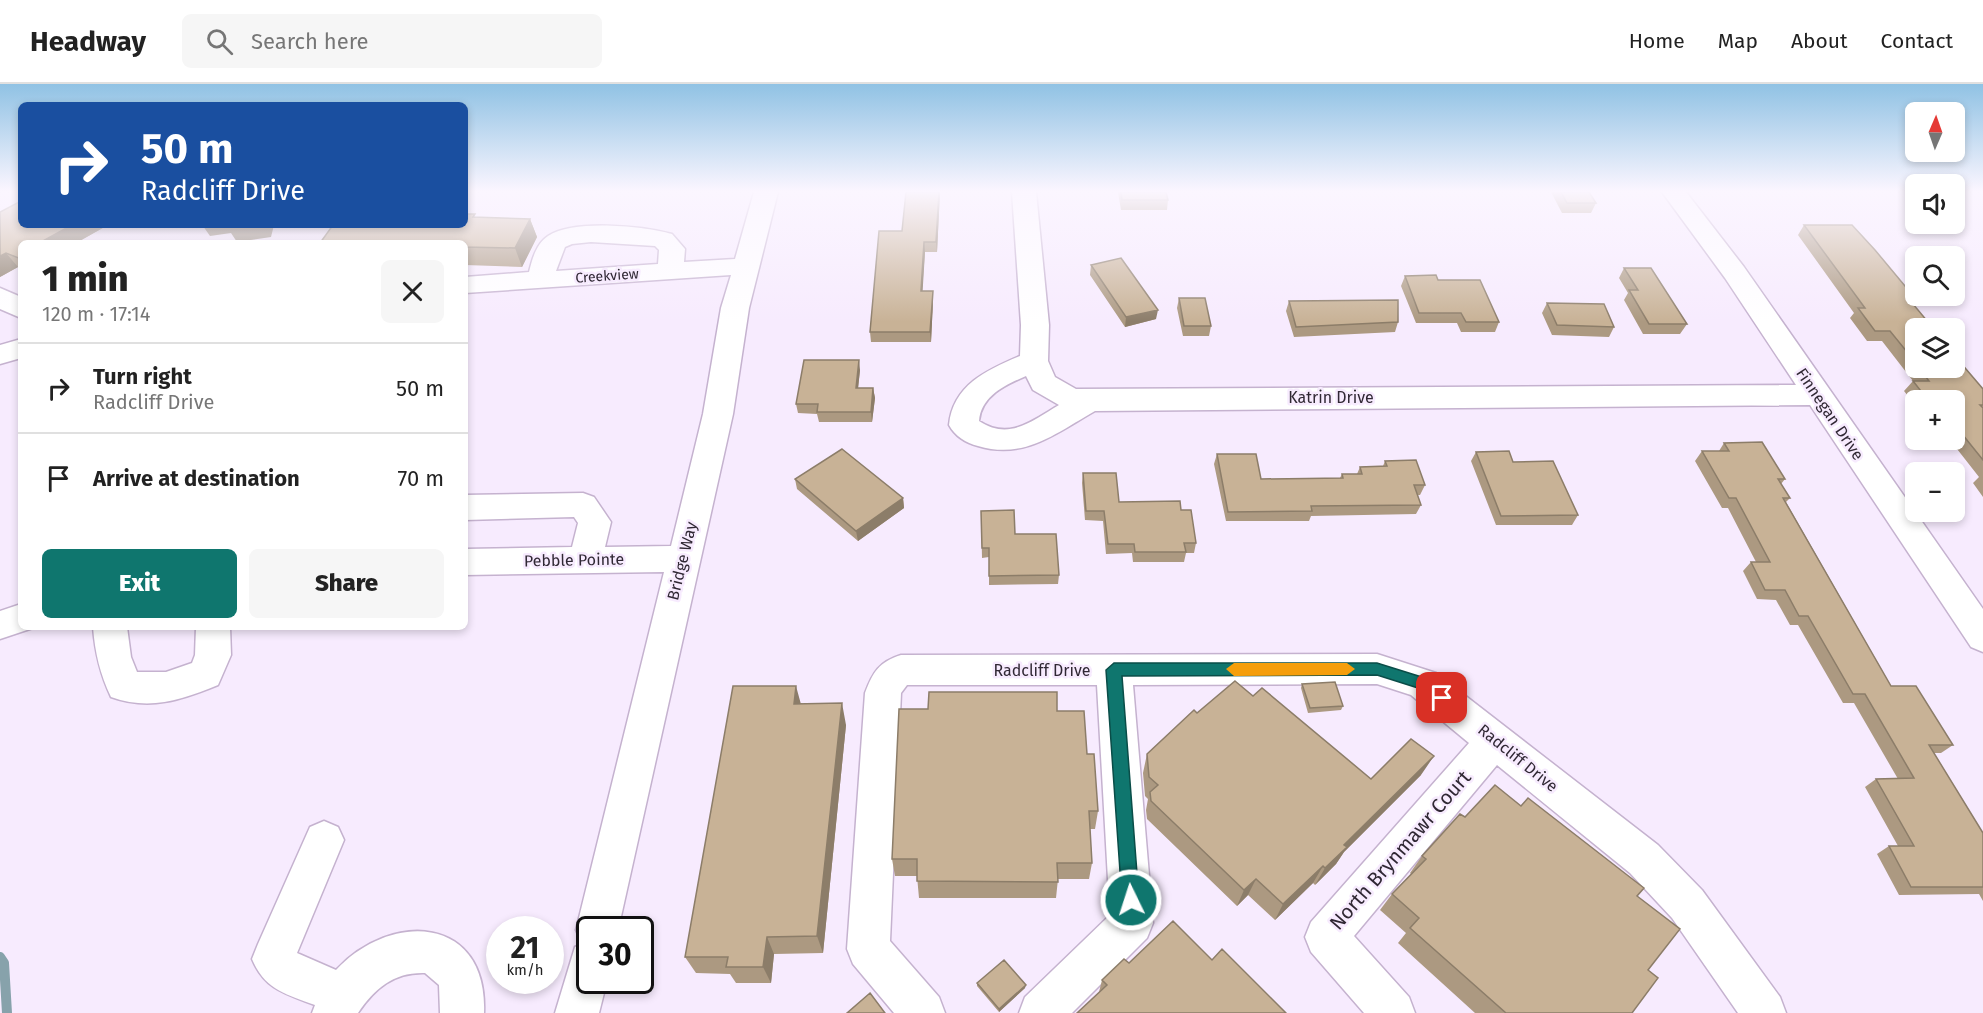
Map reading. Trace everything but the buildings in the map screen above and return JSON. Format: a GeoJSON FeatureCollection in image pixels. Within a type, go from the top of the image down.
{"type":"FeatureCollection","features":[{"type":"Feature","properties":{"kind":"street"},"geometry":{"type":"LineString","coordinates":[[541,281],[545,258],[556,242],[571,235]]}},
{"type":"Feature","properties":{"kind":"street"},"geometry":{"type":"LineString","coordinates":[[582,235],[663,239],[672,249],[671,272]]}},
{"type":"Feature","properties":{"kind":"street","name":"Bridge Way"},"geometry":{"type":"LineString","coordinates":[[600,916],[718,414],[735,308],[755,235]]}},
{"type":"Feature","properties":{"kind":"street"},"geometry":{"type":"LineString","coordinates":[[1028,235],[1035,325],[1034,361],[1004,374],[970,399],[963,414],[964,425],[975,434],[995,442],[1013,442],[1090,401]]}},
{"type":"Feature","properties":{"kind":"street","name":"Finnegan Drive"},"geometry":{"type":"LineString","coordinates":[[1707,235],[1735,273],[1983,637]]}},
{"type":"Feature","properties":{"kind":"street"},"geometry":{"type":"LineString","coordinates":[[591,278],[601,236]]}},
{"type":"Feature","properties":{"kind":"street","name":"Creekview"},"geometry":{"type":"LineString","coordinates":[[468,285],[748,266]]}},
{"type":"Feature","properties":{"kind":"street"},"geometry":{"type":"LineString","coordinates":[[0,297],[18,307]]}},
{"type":"Feature","properties":{"kind":"street"},"geometry":{"type":"LineString","coordinates":[[0,355],[18,349]]}},
{"type":"Feature","properties":{"kind":"street","name":"Katrin Drive"},"geometry":{"type":"LineString","coordinates":[[1034,361],[1043,383],[1069,398],[1090,401],[1817,395]]}},
{"type":"Feature","properties":{"kind":"street"},"geometry":{"type":"LineString","coordinates":[[468,506],[583,505],[595,522],[585,560]]}},
{"type":"Feature","properties":{"kind":"street","name":"Pebble Pointe"},"geometry":{"type":"LineString","coordinates":[[468,562],[683,559]]}},
{"type":"Feature","properties":{"kind":"street"},"geometry":{"type":"LineString","coordinates":[[0,625],[18,619]]}},
{"type":"Feature","properties":{"kind":"street"},"geometry":{"type":"LineString","coordinates":[[110,630],[112,657],[124,686],[148,691],[172,688],[205,674],[213,655],[213,630]]}},
{"type":"Feature","properties":{"kind":"street","name":"Radcliff Drive"},"geometry":{"type":"LineString","coordinates":[[923,1013],[868,949],[883,693],[888,679],[901,670],[1377,669],[1423,684],[1644,859],[1687,904],[1764,1013]]}},
{"type":"Feature","properties":{"kind":"street"},"geometry":{"type":"LineString","coordinates":[[1041,1013],[1132,923],[1114,670]]}},
{"type":"Feature","properties":{"kind":"street","name":"North Brynmawr Court"},"geometry":{"type":"LineString","coordinates":[[1393,1013],[1326,937],[1494,741]]}},
{"type":"Feature","properties":{"kind":"street"},"geometry":{"type":"LineString","coordinates":[[324,840],[273,959],[286,972],[339,1004],[359,977],[377,963],[398,954],[419,951],[437,954],[452,963],[461,978],[465,996],[462,1013]]}},
{"type":"Feature","properties":{"kind":"street"},"geometry":{"type":"LineString","coordinates":[[577,1013],[582,994]]}},
{"type":"Feature","properties":{"kind":"waterway"},"geometry":{"type":"LineString","coordinates":[[0,957],[4,963],[7,1013]]}},
{"type":"Feature","properties":{"kind":"slow traffic"},"geometry":{"type":"LineString","coordinates":[[1234,669],[1347,669]]}},
{"type":"Feature","properties":{"kind":"route"},"geometry":{"type":"LineString","coordinates":[[1131,900],[1114,670],[1377,669],[1423,684],[1442,698]]}}]}
